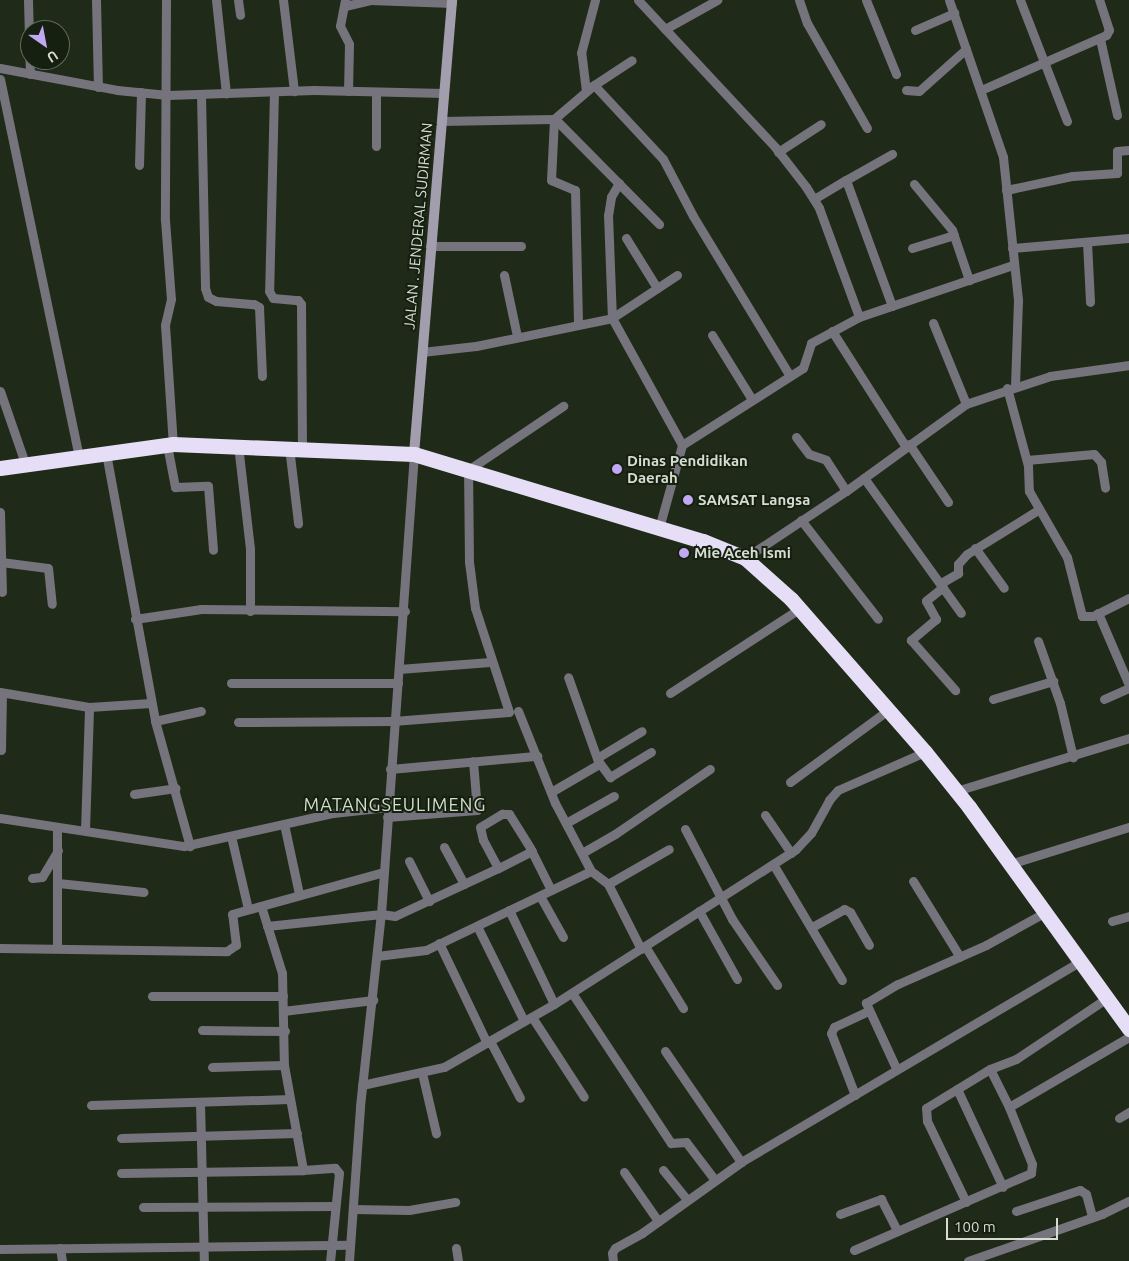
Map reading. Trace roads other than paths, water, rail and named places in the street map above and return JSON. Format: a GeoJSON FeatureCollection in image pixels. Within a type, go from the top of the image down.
{"type":"FeatureCollection","features":[{"type":"Feature","properties":{"kind":"highway"},"geometry":{"type":"LineString","coordinates":[[0,468],[26,466],[170,444],[238,445],[414,454],[721,546],[745,558],[769,577],[925,752],[1010,864],[1106,998],[1124,1014],[1129,1030]]}},
{"type":"Feature","properties":{"kind":"street"},"geometry":{"type":"LineString","coordinates":[[28,0],[30,74]]}},
{"type":"Feature","properties":{"kind":"street"},"geometry":{"type":"LineString","coordinates":[[96,0],[98,87]]}},
{"type":"Feature","properties":{"kind":"street"},"geometry":{"type":"LineString","coordinates":[[166,0],[168,95],[165,220],[171,299],[165,325],[170,444],[175,487],[208,486],[213,550]]}},
{"type":"Feature","properties":{"kind":"street"},"geometry":{"type":"LineString","coordinates":[[216,0],[226,93]]}},
{"type":"Feature","properties":{"kind":"street"},"geometry":{"type":"LineString","coordinates":[[238,0],[240,15]]}},
{"type":"Feature","properties":{"kind":"street"},"geometry":{"type":"LineString","coordinates":[[283,0],[294,91]]}},
{"type":"Feature","properties":{"kind":"street"},"geometry":{"type":"LineString","coordinates":[[348,91],[349,44],[340,26],[345,3],[370,0],[452,1]]}},
{"type":"Feature","properties":{"kind":"street"},"geometry":{"type":"LineString","coordinates":[[595,0],[581,53],[590,88],[663,159],[693,216],[790,376]]}},
{"type":"Feature","properties":{"kind":"street"},"geometry":{"type":"LineString","coordinates":[[638,0],[778,152],[814,199],[859,317]]}},
{"type":"Feature","properties":{"kind":"street"},"geometry":{"type":"LineString","coordinates":[[665,30],[717,0]]}},
{"type":"Feature","properties":{"kind":"street"},"geometry":{"type":"LineString","coordinates":[[799,0],[806,22],[867,128]]}},
{"type":"Feature","properties":{"kind":"street"},"geometry":{"type":"LineString","coordinates":[[866,0],[896,74]]}},
{"type":"Feature","properties":{"kind":"street"},"geometry":{"type":"LineString","coordinates":[[949,0],[1003,157],[1018,300],[1011,387],[1026,460],[1027,487],[1038,510],[1067,557],[1082,616],[1098,614],[1129,598]]}},
{"type":"Feature","properties":{"kind":"street"},"geometry":{"type":"LineString","coordinates":[[1020,0],[1042,61],[1067,121]]}},
{"type":"Feature","properties":{"kind":"street"},"geometry":{"type":"LineString","coordinates":[[980,90],[1042,61],[1100,39],[1109,30],[1099,0]]}},
{"type":"Feature","properties":{"kind":"street","name":"JALAN . JENDERAL SUDIRMAN"},"geometry":{"type":"LineString","coordinates":[[414,454],[452,1]]}},
{"type":"Feature","properties":{"kind":"street"},"geometry":{"type":"LineString","coordinates":[[915,30],[954,13]]}},
{"type":"Feature","properties":{"kind":"street"},"geometry":{"type":"LineString","coordinates":[[1100,39],[1117,115]]}},
{"type":"Feature","properties":{"kind":"street"},"geometry":{"type":"LineString","coordinates":[[906,90],[919,91],[966,49]]}},
{"type":"Feature","properties":{"kind":"street"},"geometry":{"type":"LineString","coordinates":[[441,121],[554,119],[590,88],[632,60]]}},
{"type":"Feature","properties":{"kind":"street"},"geometry":{"type":"LineString","coordinates":[[0,68],[98,87],[168,95],[294,91],[444,93]]}},
{"type":"Feature","properties":{"kind":"street"},"geometry":{"type":"LineString","coordinates":[[0,79],[79,457]]}},
{"type":"Feature","properties":{"kind":"street"},"geometry":{"type":"LineString","coordinates":[[139,165],[141,92]]}},
{"type":"Feature","properties":{"kind":"street"},"geometry":{"type":"LineString","coordinates":[[274,92],[269,291],[273,298],[298,300],[302,304],[296,448],[298,523]]}},
{"type":"Feature","properties":{"kind":"street"},"geometry":{"type":"LineString","coordinates":[[376,92],[376,146]]}},
{"type":"Feature","properties":{"kind":"street"},"geometry":{"type":"LineString","coordinates":[[201,95],[205,288],[208,297],[216,301],[254,304],[259,308],[262,376]]}},
{"type":"Feature","properties":{"kind":"street"},"geometry":{"type":"LineString","coordinates":[[554,119],[658,224]]}},
{"type":"Feature","properties":{"kind":"street"},"geometry":{"type":"LineString","coordinates":[[554,119],[551,180],[575,190],[578,324]]}},
{"type":"Feature","properties":{"kind":"street"},"geometry":{"type":"LineString","coordinates":[[778,152],[821,124]]}},
{"type":"Feature","properties":{"kind":"street"},"geometry":{"type":"LineString","coordinates":[[1006,190],[1072,176],[1118,173],[1116,152],[1129,150]]}},
{"type":"Feature","properties":{"kind":"street"},"geometry":{"type":"LineString","coordinates":[[814,199],[892,154]]}},
{"type":"Feature","properties":{"kind":"street"},"geometry":{"type":"LineString","coordinates":[[846,180],[892,306]]}},
{"type":"Feature","properties":{"kind":"street"},"geometry":{"type":"LineString","coordinates":[[619,183],[611,197],[608,215],[612,318],[682,445]]}},
{"type":"Feature","properties":{"kind":"street"},"geometry":{"type":"LineString","coordinates":[[914,184],[954,235],[969,280]]}},
{"type":"Feature","properties":{"kind":"street"},"geometry":{"type":"LineString","coordinates":[[912,248],[954,235]]}},
{"type":"Feature","properties":{"kind":"street"},"geometry":{"type":"LineString","coordinates":[[626,238],[657,288]]}},
{"type":"Feature","properties":{"kind":"street"},"geometry":{"type":"LineString","coordinates":[[1012,248],[1129,238]]}},
{"type":"Feature","properties":{"kind":"street"},"geometry":{"type":"LineString","coordinates":[[1087,242],[1090,302]]}},
{"type":"Feature","properties":{"kind":"street"},"geometry":{"type":"LineString","coordinates":[[430,246],[521,246]]}},
{"type":"Feature","properties":{"kind":"street"},"geometry":{"type":"LineString","coordinates":[[659,528],[682,445],[751,398],[807,364],[807,349],[810,343],[859,317],[1013,265]]}},
{"type":"Feature","properties":{"kind":"street"},"geometry":{"type":"LineString","coordinates":[[504,275],[517,336]]}},
{"type":"Feature","properties":{"kind":"street"},"geometry":{"type":"LineString","coordinates":[[422,352],[476,346],[517,336],[612,318],[677,275]]}},
{"type":"Feature","properties":{"kind":"street"},"geometry":{"type":"LineString","coordinates":[[933,323],[966,404]]}},
{"type":"Feature","properties":{"kind":"street"},"geometry":{"type":"LineString","coordinates":[[832,331],[908,446],[948,502]]}},
{"type":"Feature","properties":{"kind":"street"},"geometry":{"type":"LineString","coordinates":[[712,335],[751,398]]}},
{"type":"Feature","properties":{"kind":"street"},"geometry":{"type":"LineString","coordinates":[[745,558],[846,491],[966,404],[1011,387],[1073,372],[1129,365]]}},
{"type":"Feature","properties":{"kind":"street"},"geometry":{"type":"LineString","coordinates":[[0,390],[26,466]]}},
{"type":"Feature","properties":{"kind":"street"},"geometry":{"type":"LineString","coordinates":[[238,722],[388,721],[509,712],[490,662],[475,608],[469,562],[468,470],[563,406]]}},
{"type":"Feature","properties":{"kind":"street"},"geometry":{"type":"LineString","coordinates":[[796,436],[809,454],[826,460],[846,491]]}},
{"type":"Feature","properties":{"kind":"street"},"geometry":{"type":"LineString","coordinates":[[238,445],[250,549],[250,610]]}},
{"type":"Feature","properties":{"kind":"street"},"geometry":{"type":"LineString","coordinates":[[106,453],[151,703],[176,788],[190,846]]}},
{"type":"Feature","properties":{"kind":"street"},"geometry":{"type":"LineString","coordinates":[[330,1261],[341,1245],[353,1209],[362,1085],[373,1000],[381,914],[387,817],[381,808],[390,769],[388,721],[400,669],[414,454]]}},
{"type":"Feature","properties":{"kind":"street"},"geometry":{"type":"LineString","coordinates":[[1026,460],[1094,454],[1100,462],[1105,488]]}},
{"type":"Feature","properties":{"kind":"street"},"geometry":{"type":"LineString","coordinates":[[864,478],[962,613]]}},
{"type":"Feature","properties":{"kind":"street"},"geometry":{"type":"LineString","coordinates":[[956,690],[911,640],[936,619],[926,601],[942,585],[957,574],[958,563],[975,548],[1038,510]]}},
{"type":"Feature","properties":{"kind":"street"},"geometry":{"type":"LineString","coordinates":[[0,512],[1,592],[12,593]]}},
{"type":"Feature","properties":{"kind":"street"},"geometry":{"type":"LineString","coordinates":[[801,520],[878,619]]}},
{"type":"Feature","properties":{"kind":"street"},"geometry":{"type":"LineString","coordinates":[[975,548],[1004,588]]}},
{"type":"Feature","properties":{"kind":"street"},"geometry":{"type":"LineString","coordinates":[[1,562],[48,568],[52,604]]}},
{"type":"Feature","properties":{"kind":"street"},"geometry":{"type":"LineString","coordinates":[[135,619],[201,609],[389,609],[403,611]]}},
{"type":"Feature","properties":{"kind":"street"},"geometry":{"type":"LineString","coordinates":[[670,693],[799,609]]}},
{"type":"Feature","properties":{"kind":"street"},"geometry":{"type":"LineString","coordinates":[[1098,614],[1129,687],[1104,699]]}},
{"type":"Feature","properties":{"kind":"street"},"geometry":{"type":"LineString","coordinates":[[1038,641],[1053,681],[1073,757]]}},
{"type":"Feature","properties":{"kind":"street"},"geometry":{"type":"LineString","coordinates":[[400,669],[490,662]]}},
{"type":"Feature","properties":{"kind":"street"},"geometry":{"type":"LineString","coordinates":[[568,677],[598,760],[610,777],[651,752]]}},
{"type":"Feature","properties":{"kind":"street"},"geometry":{"type":"LineString","coordinates":[[993,699],[1053,681]]}},
{"type":"Feature","properties":{"kind":"street"},"geometry":{"type":"LineString","coordinates":[[231,683],[396,683]]}},
{"type":"Feature","properties":{"kind":"street"},"geometry":{"type":"LineString","coordinates":[[1,750],[1,692],[89,707],[151,703]]}},
{"type":"Feature","properties":{"kind":"street"},"geometry":{"type":"LineString","coordinates":[[85,830],[89,707]]}},
{"type":"Feature","properties":{"kind":"street"},"geometry":{"type":"LineString","coordinates":[[790,782],[888,710]]}},
{"type":"Feature","properties":{"kind":"street"},"geometry":{"type":"LineString","coordinates":[[155,721],[201,711]]}},
{"type":"Feature","properties":{"kind":"street"},"geometry":{"type":"LineString","coordinates":[[518,711],[551,792],[591,870],[608,884],[643,947],[683,1008]]}},
{"type":"Feature","properties":{"kind":"street"},"geometry":{"type":"LineString","coordinates":[[551,792],[594,768],[598,760],[642,731]]}},
{"type":"Feature","properties":{"kind":"street"},"geometry":{"type":"LineString","coordinates":[[956,792],[1129,738]]}},
{"type":"Feature","properties":{"kind":"street"},"geometry":{"type":"LineString","coordinates":[[362,1085],[444,1067],[554,1004],[791,853],[811,833],[828,800],[838,790],[925,752]]}},
{"type":"Feature","properties":{"kind":"street"},"geometry":{"type":"LineString","coordinates":[[390,769],[537,756]]}},
{"type":"Feature","properties":{"kind":"street"},"geometry":{"type":"LineString","coordinates":[[387,817],[477,810],[473,761]]}},
{"type":"Feature","properties":{"kind":"street"},"geometry":{"type":"LineString","coordinates":[[582,852],[616,834],[710,769]]}},
{"type":"Feature","properties":{"kind":"street"},"geometry":{"type":"LineString","coordinates":[[134,794],[176,788]]}},
{"type":"Feature","properties":{"kind":"street"},"geometry":{"type":"LineString","coordinates":[[566,823],[614,796]]}},
{"type":"Feature","properties":{"kind":"street"},"geometry":{"type":"LineString","coordinates":[[0,818],[85,830],[168,845],[190,846],[284,824],[381,808]]}},
{"type":"Feature","properties":{"kind":"street"},"geometry":{"type":"LineString","coordinates":[[498,868],[479,829],[505,813],[511,816],[532,851],[551,890]]}},
{"type":"Feature","properties":{"kind":"street"},"geometry":{"type":"LineString","coordinates":[[765,815],[791,853]]}},
{"type":"Feature","properties":{"kind":"street"},"geometry":{"type":"LineString","coordinates":[[284,824],[299,894]]}},
{"type":"Feature","properties":{"kind":"street"},"geometry":{"type":"LineString","coordinates":[[57,827],[57,946]]}},
{"type":"Feature","properties":{"kind":"street"},"geometry":{"type":"LineString","coordinates":[[1010,864],[1129,827]]}},
{"type":"Feature","properties":{"kind":"street"},"geometry":{"type":"LineString","coordinates":[[685,829],[741,933],[777,985]]}},
{"type":"Feature","properties":{"kind":"street"},"geometry":{"type":"LineString","coordinates":[[231,836],[248,909]]}},
{"type":"Feature","properties":{"kind":"street"},"geometry":{"type":"LineString","coordinates":[[444,847],[464,884]]}},
{"type":"Feature","properties":{"kind":"street"},"geometry":{"type":"LineString","coordinates":[[32,878],[44,876],[58,849]]}},
{"type":"Feature","properties":{"kind":"street"},"geometry":{"type":"LineString","coordinates":[[608,884],[669,849]]}},
{"type":"Feature","properties":{"kind":"street"},"geometry":{"type":"LineString","coordinates":[[267,926],[381,914],[395,916],[532,851]]}},
{"type":"Feature","properties":{"kind":"street"},"geometry":{"type":"LineString","coordinates":[[409,861],[429,901]]}},
{"type":"Feature","properties":{"kind":"street"},"geometry":{"type":"LineString","coordinates":[[773,864],[842,980]]}},
{"type":"Feature","properties":{"kind":"street"},"geometry":{"type":"LineString","coordinates":[[377,956],[415,953],[477,926],[591,870]]}},
{"type":"Feature","properties":{"kind":"street"},"geometry":{"type":"LineString","coordinates":[[0,948],[57,946],[227,951],[236,945],[230,915],[299,894],[383,872]]}},
{"type":"Feature","properties":{"kind":"street"},"geometry":{"type":"LineString","coordinates":[[913,881],[960,957]]}},
{"type":"Feature","properties":{"kind":"street"},"geometry":{"type":"LineString","coordinates":[[58,883],[144,892]]}},
{"type":"Feature","properties":{"kind":"street"},"geometry":{"type":"LineString","coordinates":[[540,896],[563,937]]}},
{"type":"Feature","properties":{"kind":"street"},"geometry":{"type":"LineString","coordinates":[[261,906],[281,970],[285,1031],[284,1065],[303,1170]]}},
{"type":"Feature","properties":{"kind":"street"},"geometry":{"type":"LineString","coordinates":[[812,927],[838,911],[847,909],[869,945]]}},
{"type":"Feature","properties":{"kind":"street"},"geometry":{"type":"LineString","coordinates":[[509,910],[554,1004]]}},
{"type":"Feature","properties":{"kind":"street"},"geometry":{"type":"LineString","coordinates":[[699,911],[737,979]]}},
{"type":"Feature","properties":{"kind":"street"},"geometry":{"type":"LineString","coordinates":[[896,1068],[866,1004],[920,973],[960,957],[1044,913]]}},
{"type":"Feature","properties":{"kind":"street"},"geometry":{"type":"LineString","coordinates":[[1112,921],[1129,916]]}},
{"type":"Feature","properties":{"kind":"street"},"geometry":{"type":"LineString","coordinates":[[477,926],[528,1019],[584,1097]]}},
{"type":"Feature","properties":{"kind":"street"},"geometry":{"type":"LineString","coordinates":[[439,943],[488,1042],[520,1098]]}},
{"type":"Feature","properties":{"kind":"street"},"geometry":{"type":"LineString","coordinates":[[613,1261],[613,1249],[658,1221],[741,1162],[896,1068],[981,1023],[1079,962]]}},
{"type":"Feature","properties":{"kind":"street"},"geometry":{"type":"LineString","coordinates":[[572,993],[670,1142],[686,1142],[714,1180]]}},
{"type":"Feature","properties":{"kind":"street"},"geometry":{"type":"LineString","coordinates":[[152,996],[283,996]]}},
{"type":"Feature","properties":{"kind":"street"},"geometry":{"type":"LineString","coordinates":[[966,1202],[925,1114],[926,1108],[990,1069],[1022,1055],[1106,998]]}},
{"type":"Feature","properties":{"kind":"street"},"geometry":{"type":"LineString","coordinates":[[283,1011],[373,1000]]}},
{"type":"Feature","properties":{"kind":"street"},"geometry":{"type":"LineString","coordinates":[[855,1094],[830,1033],[834,1028],[868,1011]]}},
{"type":"Feature","properties":{"kind":"street"},"geometry":{"type":"LineString","coordinates":[[202,1030],[285,1031]]}},
{"type":"Feature","properties":{"kind":"street"},"geometry":{"type":"LineString","coordinates":[[1009,1107],[1129,1037]]}},
{"type":"Feature","properties":{"kind":"street"},"geometry":{"type":"LineString","coordinates":[[665,1051],[741,1162]]}},
{"type":"Feature","properties":{"kind":"street"},"geometry":{"type":"LineString","coordinates":[[212,1067],[284,1065]]}},
{"type":"Feature","properties":{"kind":"street"},"geometry":{"type":"LineString","coordinates":[[854,1250],[1003,1187],[1029,1175],[1033,1170],[1009,1107],[990,1069]]}},
{"type":"Feature","properties":{"kind":"street"},"geometry":{"type":"LineString","coordinates":[[422,1073],[436,1132]]}},
{"type":"Feature","properties":{"kind":"street"},"geometry":{"type":"LineString","coordinates":[[958,1088],[1003,1187]]}},
{"type":"Feature","properties":{"kind":"street"},"geometry":{"type":"LineString","coordinates":[[91,1105],[290,1099]]}},
{"type":"Feature","properties":{"kind":"street"},"geometry":{"type":"LineString","coordinates":[[200,1102],[204,1261]]}},
{"type":"Feature","properties":{"kind":"street"},"geometry":{"type":"LineString","coordinates":[[1119,1118],[1129,1112]]}},
{"type":"Feature","properties":{"kind":"street"},"geometry":{"type":"LineString","coordinates":[[121,1138],[297,1133]]}},
{"type":"Feature","properties":{"kind":"street"},"geometry":{"type":"LineString","coordinates":[[331,1168],[338,1168],[339,1173],[334,1206],[341,1245],[349,1261]]}},
{"type":"Feature","properties":{"kind":"street"},"geometry":{"type":"LineString","coordinates":[[121,1173],[356,1168]]}},
{"type":"Feature","properties":{"kind":"street"},"geometry":{"type":"LineString","coordinates":[[663,1170],[687,1200]]}},
{"type":"Feature","properties":{"kind":"street"},"geometry":{"type":"LineString","coordinates":[[624,1172],[658,1221]]}},
{"type":"Feature","properties":{"kind":"street"},"geometry":{"type":"LineString","coordinates":[[1016,1211],[1080,1190],[1086,1194],[1092,1217]]}},
{"type":"Feature","properties":{"kind":"street"},"geometry":{"type":"LineString","coordinates":[[840,1214],[880,1199],[897,1231]]}},
{"type":"Feature","properties":{"kind":"street"},"geometry":{"type":"LineString","coordinates":[[968,1261],[1092,1217],[1129,1201]]}},
{"type":"Feature","properties":{"kind":"street"},"geometry":{"type":"LineString","coordinates":[[353,1209],[409,1210],[455,1202]]}},
{"type":"Feature","properties":{"kind":"street"},"geometry":{"type":"LineString","coordinates":[[143,1207],[334,1206]]}},
{"type":"Feature","properties":{"kind":"street"},"geometry":{"type":"LineString","coordinates":[[0,1249],[341,1245]]}},
{"type":"Feature","properties":{"kind":"street"},"geometry":{"type":"LineString","coordinates":[[60,1248],[62,1261]]}},
{"type":"Feature","properties":{"kind":"street"},"geometry":{"type":"LineString","coordinates":[[456,1248],[458,1261]]}},
{"type":"Feature","properties":{"kind":"place","name":"Dinas Pendidikan Daerah"},"geometry":{"type":"Point","coordinates":[617,469]}},
{"type":"Feature","properties":{"kind":"place","name":"SAMSAT Langsa"},"geometry":{"type":"Point","coordinates":[688,500]}},
{"type":"Feature","properties":{"kind":"place","name":"Mie Aceh Ismi"},"geometry":{"type":"Point","coordinates":[684,553]}},
{"type":"Feature","properties":{"kind":"district","name":"MATANGSEULIMENG"},"geometry":{"type":"Point","coordinates":[395,804]}}]}
